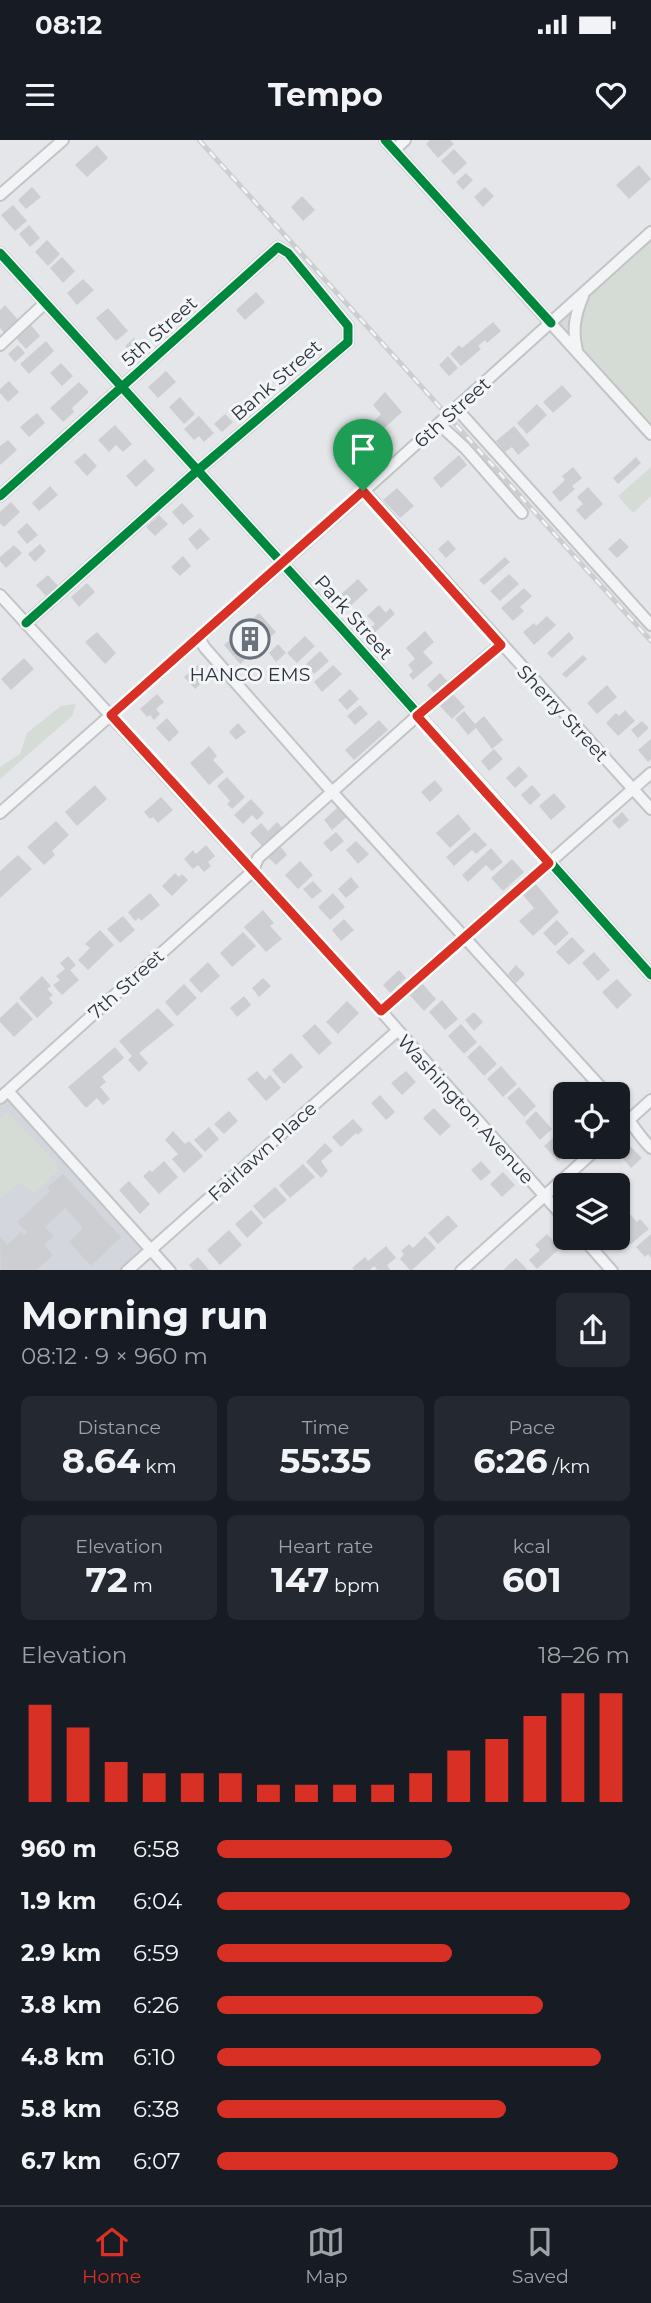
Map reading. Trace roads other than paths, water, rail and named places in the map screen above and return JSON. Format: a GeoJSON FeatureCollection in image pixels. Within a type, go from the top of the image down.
{"type":"FeatureCollection","features":[{"type":"Feature","properties":{"kind":"street"},"geometry":{"type":"LineString","coordinates":[[0,195],[63,140]]}},
{"type":"Feature","properties":{"kind":"street"},"geometry":{"type":"LineString","coordinates":[[385,140],[651,434]]}},
{"type":"Feature","properties":{"kind":"street"},"geometry":{"type":"LineString","coordinates":[[394,150],[405,140]]}},
{"type":"Feature","properties":{"kind":"street","name":"6th Street"},"geometry":{"type":"LineString","coordinates":[[0,813],[651,232]]}},
{"type":"Feature","properties":{"kind":"street","name":"5th Street"},"geometry":{"type":"LineString","coordinates":[[0,496],[278,247]]}},
{"type":"Feature","properties":{"kind":"street","name":"Bank Street"},"geometry":{"type":"LineString","coordinates":[[26,623],[198,470],[348,342],[348,326],[288,253],[278,247]]}},
{"type":"Feature","properties":{"kind":"street","name":"Park Street"},"geometry":{"type":"LineString","coordinates":[[0,253],[651,975]]}},
{"type":"Feature","properties":{"kind":"street"},"geometry":{"type":"LineString","coordinates":[[578,354],[573,337],[574,323],[584,292]]}},
{"type":"Feature","properties":{"kind":"street"},"geometry":{"type":"LineString","coordinates":[[0,345],[45,303]]}},
{"type":"Feature","properties":{"kind":"street"},"geometry":{"type":"LineString","coordinates":[[456,408],[651,625]]}},
{"type":"Feature","properties":{"kind":"street"},"geometry":{"type":"LineString","coordinates":[[439,424],[465,448],[522,513]]}},
{"type":"Feature","properties":{"kind":"street","name":"Sherry Street"},"geometry":{"type":"LineString","coordinates":[[363,491],[651,809]]}},
{"type":"Feature","properties":{"kind":"street","name":"Washington Avenue"},"geometry":{"type":"LineString","coordinates":[[2,600],[111,715],[381,1011],[553,1206]]}},
{"type":"Feature","properties":{"kind":"street"},"geometry":{"type":"LineString","coordinates":[[198,637],[333,793],[596,1082]]}},
{"type":"Feature","properties":{"kind":"street","name":"7th Street"},"geometry":{"type":"LineString","coordinates":[[4,1094],[253,871],[258,858],[501,645]]}},
{"type":"Feature","properties":{"kind":"street"},"geometry":{"type":"LineString","coordinates":[[381,1011],[651,773]]}},
{"type":"Feature","properties":{"kind":"street","name":"Fairlawn Place"},"geometry":{"type":"LineString","coordinates":[[127,1270],[397,1031]]}},
{"type":"Feature","properties":{"kind":"street"},"geometry":{"type":"LineString","coordinates":[[4,1094],[170,1270]]}},
{"type":"Feature","properties":{"kind":"street"},"geometry":{"type":"LineString","coordinates":[[651,1100],[630,1119],[636,1132],[651,1149]]}},
{"type":"Feature","properties":{"kind":"street"},"geometry":{"type":"LineString","coordinates":[[461,1270],[586,1159]]}},
{"type":"Feature","properties":{"kind":"street"},"geometry":{"type":"LineString","coordinates":[[594,1250],[612,1270]]}},
{"type":"Feature","properties":{"kind":"railway"},"geometry":{"type":"LineString","coordinates":[[199,140],[651,641]]}},
{"type":"Feature","properties":{"kind":"place","name":"HANCO EMS"},"geometry":{"type":"Point","coordinates":[250,639]}}]}
